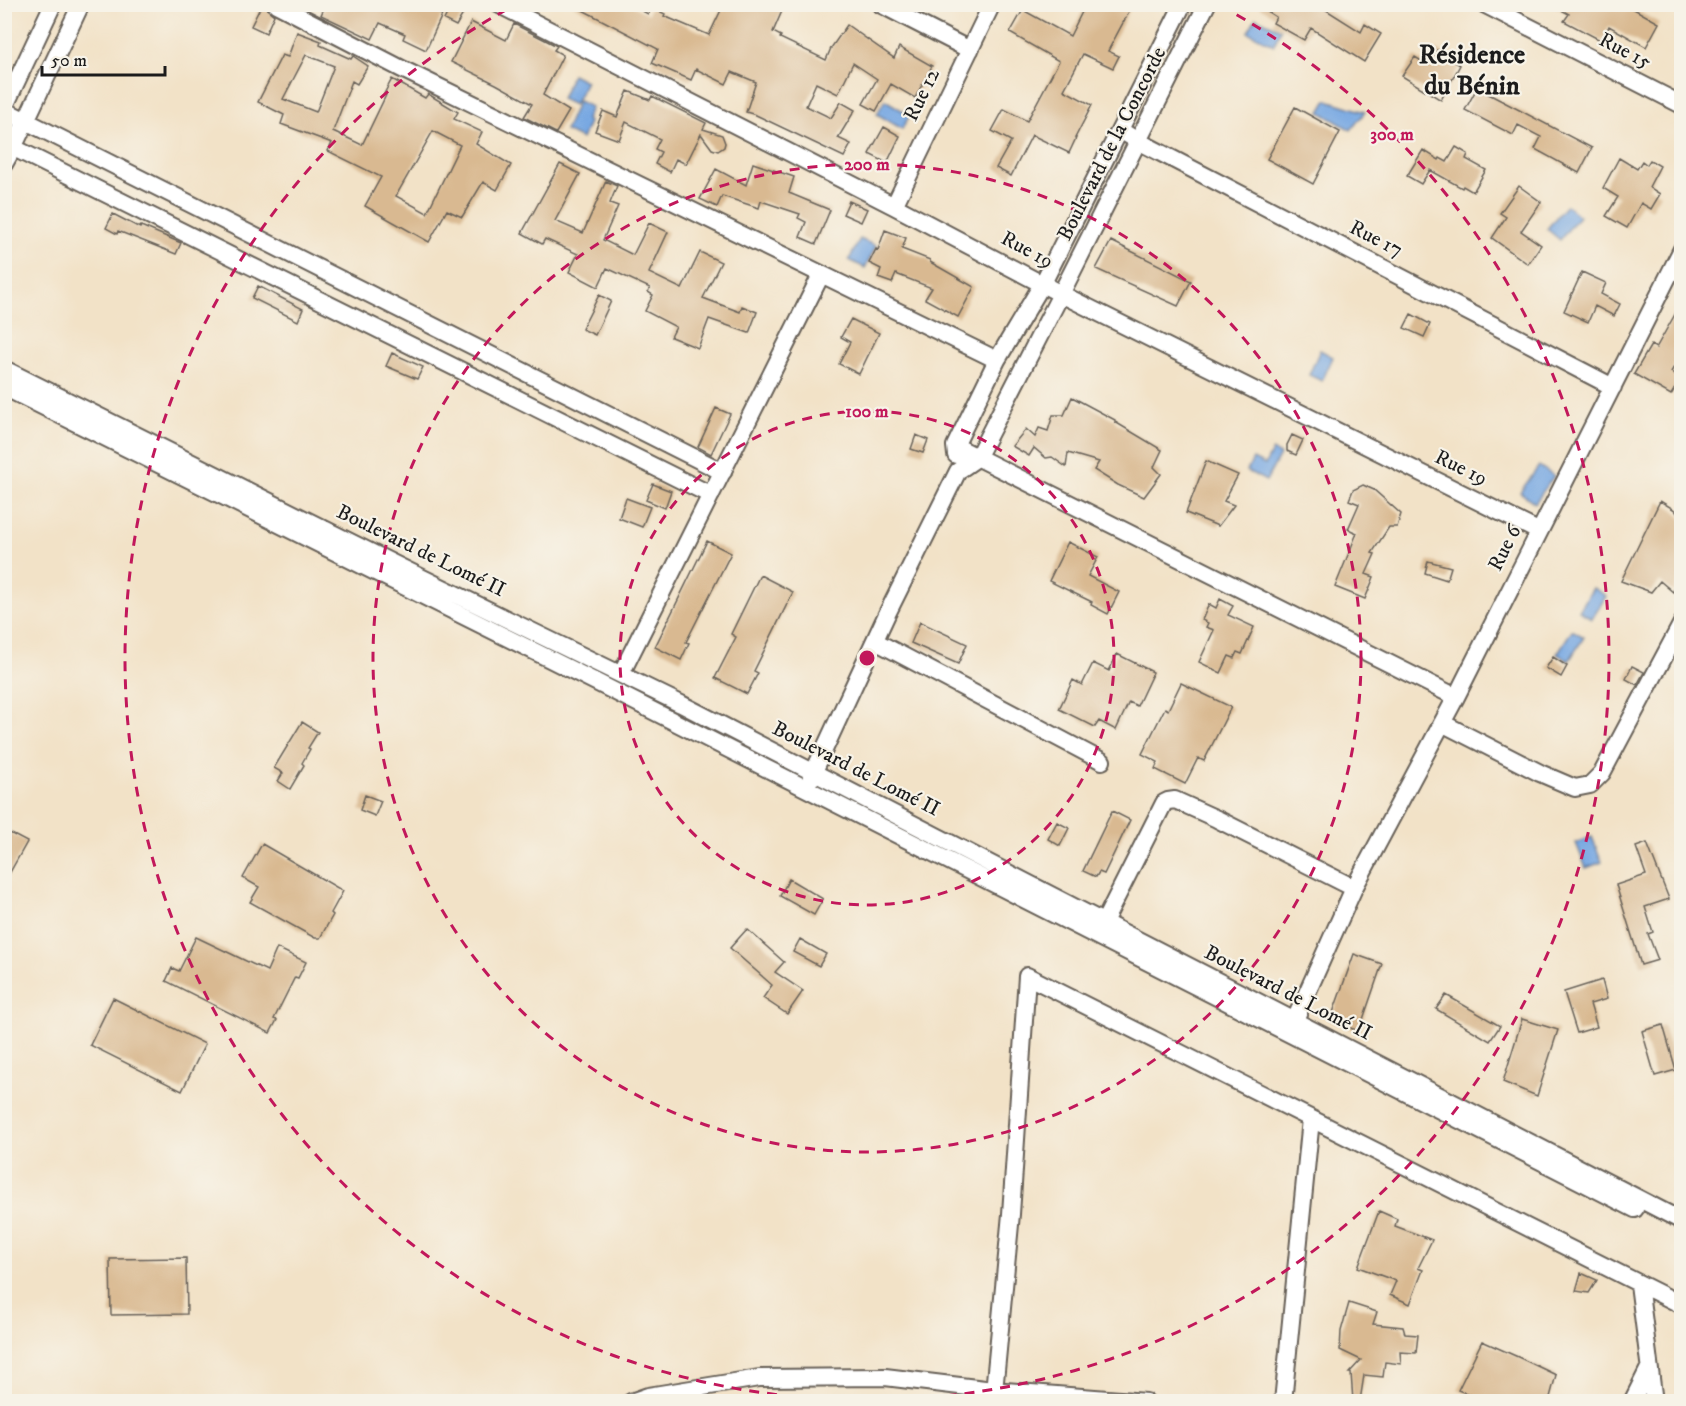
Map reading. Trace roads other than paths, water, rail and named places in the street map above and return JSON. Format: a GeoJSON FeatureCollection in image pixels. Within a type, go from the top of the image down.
{"type":"FeatureCollection","features":[{"type":"Feature","properties":{"kind":"street"},"geometry":{"type":"LineString","coordinates":[[53,4],[4,109],[723,472]]}},
{"type":"Feature","properties":{"kind":"street"},"geometry":{"type":"LineString","coordinates":[[4,164],[9,146],[26,121],[81,4]]}},
{"type":"Feature","properties":{"kind":"street"},"geometry":{"type":"LineString","coordinates":[[276,4],[402,69],[997,360]]}},
{"type":"Feature","properties":{"kind":"street","name":"Rue 19"},"geometry":{"type":"LineString","coordinates":[[498,4],[1062,294],[1538,531]]}},
{"type":"Feature","properties":{"kind":"street"},"geometry":{"type":"LineString","coordinates":[[880,4],[970,50]]}},
{"type":"Feature","properties":{"kind":"street","name":"Rue 12"},"geometry":{"type":"LineString","coordinates":[[894,206],[992,4]]}},
{"type":"Feature","properties":{"kind":"street","name":"Boulevard de la Concorde"},"geometry":{"type":"LineString","coordinates":[[955,446],[997,360],[1043,283],[1183,4]]}},
{"type":"Feature","properties":{"kind":"street","name":"Boulevard de la Concorde"},"geometry":{"type":"LineString","coordinates":[[957,471],[977,458],[1207,4]]}},
{"type":"Feature","properties":{"kind":"street","name":"Rue 15"},"geometry":{"type":"LineString","coordinates":[[1484,4],[1682,105]]}},
{"type":"Feature","properties":{"kind":"street","name":"Rue 17"},"geometry":{"type":"LineString","coordinates":[[1120,130],[1613,387]]}},
{"type":"Feature","properties":{"kind":"street"},"geometry":{"type":"LineString","coordinates":[[9,146],[711,495]]}},
{"type":"Feature","properties":{"kind":"street","name":"Rue 6"},"geometry":{"type":"LineString","coordinates":[[1294,1022],[1365,866],[1456,697],[1538,531],[1613,387],[1676,274],[1682,249]]}},
{"type":"Feature","properties":{"kind":"street"},"geometry":{"type":"LineString","coordinates":[[621,674],[821,275]]}},
{"type":"Feature","properties":{"kind":"street","name":"Boulevard de Lomé II"},"geometry":{"type":"LineString","coordinates":[[4,369],[412,573],[621,674],[813,772],[1024,882],[1100,929],[1682,1233]]}},
{"type":"Feature","properties":{"kind":"street","name":"Boulevard de Lomé II"},"geometry":{"type":"LineString","coordinates":[[4,387],[598,683],[805,789],[1294,1022],[1682,1221]]}},
{"type":"Feature","properties":{"kind":"street"},"geometry":{"type":"LineString","coordinates":[[955,446],[1456,697]]}},
{"type":"Feature","properties":{"kind":"street"},"geometry":{"type":"LineString","coordinates":[[805,789],[957,471],[955,446]]}},
{"type":"Feature","properties":{"kind":"street"},"geometry":{"type":"LineString","coordinates":[[1442,723],[1540,773],[1575,788],[1590,785],[1602,773],[1682,623]]}},
{"type":"Feature","properties":{"kind":"street"},"geometry":{"type":"LineString","coordinates":[[875,641],[1102,761]]}},
{"type":"Feature","properties":{"kind":"street"},"geometry":{"type":"LineString","coordinates":[[1100,929],[1164,803],[1168,801],[1175,800],[1217,819],[1354,888]]}},
{"type":"Feature","properties":{"kind":"street"},"geometry":{"type":"LineString","coordinates":[[993,1396],[1011,1215],[1027,976],[1682,1305]]}},
{"type":"Feature","properties":{"kind":"street"},"geometry":{"type":"LineString","coordinates":[[1283,1401],[1311,1119]]}},
{"type":"Feature","properties":{"kind":"street"},"geometry":{"type":"LineString","coordinates":[[1639,1284],[1654,1401]]}},
{"type":"Feature","properties":{"kind":"street"},"geometry":{"type":"LineString","coordinates":[[1632,1401],[1649,1368]]}},
{"type":"Feature","properties":{"kind":"street"},"geometry":{"type":"LineString","coordinates":[[631,1401],[648,1396],[759,1378],[885,1377],[993,1396],[1146,1401]]}},
{"type":"Feature","properties":{"kind":"water"},"geometry":{"type":"Polygon","coordinates":[[[1256,18],[1281,29],[1274,45],[1248,32],[1256,18]]]}},
{"type":"Feature","properties":{"kind":"water"},"geometry":{"type":"Polygon","coordinates":[[[572,74],[586,81],[574,105],[561,99],[572,74]]]}},
{"type":"Feature","properties":{"kind":"water"},"geometry":{"type":"Polygon","coordinates":[[[885,100],[910,115],[902,129],[877,114],[885,100]]]}},
{"type":"Feature","properties":{"kind":"water"},"geometry":{"type":"Polygon","coordinates":[[[1327,100],[1365,112],[1351,130],[1320,112],[1327,100]]]}},
{"type":"Feature","properties":{"kind":"water"},"geometry":{"type":"Polygon","coordinates":[[[578,101],[591,107],[586,120],[589,122],[582,139],[565,131],[578,101]]]}},
{"type":"Feature","properties":{"kind":"water"},"geometry":{"type":"Polygon","coordinates":[[[1566,205],[1579,216],[1560,240],[1547,229],[1566,205]]]}},
{"type":"Feature","properties":{"kind":"water"},"geometry":{"type":"Polygon","coordinates":[[[860,239],[876,246],[865,268],[849,260],[860,239]]]}},
{"type":"Feature","properties":{"kind":"water"},"geometry":{"type":"Polygon","coordinates":[[[1320,350],[1333,357],[1322,381],[1309,375],[1320,350]]]}},
{"type":"Feature","properties":{"kind":"water"},"geometry":{"type":"Polygon","coordinates":[[[1272,451],[1280,455],[1266,481],[1247,471],[1253,459],[1265,465],[1272,451]]]}},
{"type":"Feature","properties":{"kind":"water"},"geometry":{"type":"Polygon","coordinates":[[[1539,466],[1554,476],[1535,503],[1520,492],[1539,466]]]}},
{"type":"Feature","properties":{"kind":"water"},"geometry":{"type":"Polygon","coordinates":[[[1593,588],[1606,596],[1592,619],[1579,611],[1593,588]]]}},
{"type":"Feature","properties":{"kind":"water"},"geometry":{"type":"Polygon","coordinates":[[[1572,630],[1584,637],[1569,661],[1557,654],[1572,630]]]}},
{"type":"Feature","properties":{"kind":"water"},"geometry":{"type":"Polygon","coordinates":[[[1592,837],[1602,862],[1586,868],[1576,843],[1592,837]]]}},
{"type":"Feature","properties":{"kind":"district","name":"Résidence du Bénin"},"geometry":{"type":"Point","coordinates":[1472,70]}}]}
